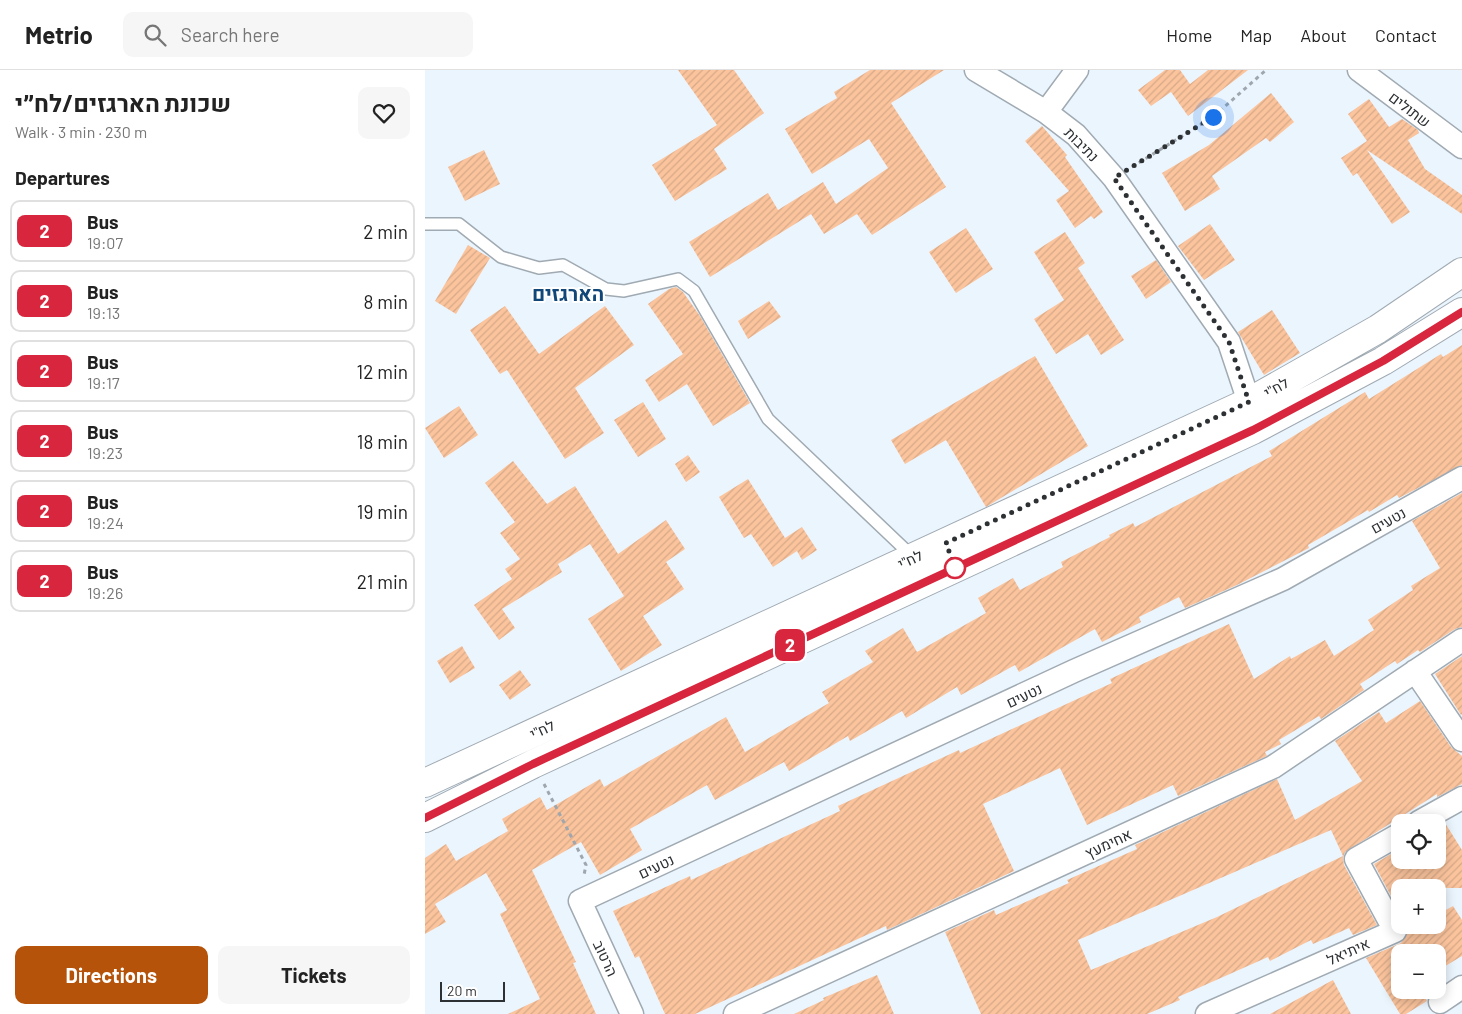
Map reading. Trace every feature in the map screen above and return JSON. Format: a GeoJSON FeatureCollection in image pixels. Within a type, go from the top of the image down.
{"type":"FeatureCollection","features":[{"type":"Feature","properties":{"kind":"main road","name":"לח\"י"},"geometry":{"type":"LineString","coordinates":[[431,776],[913,558],[1249,402],[1378,329],[1462,272]]}},
{"type":"Feature","properties":{"kind":"main road","name":"לח\"י"},"geometry":{"type":"LineString","coordinates":[[425,818],[533,764],[1253,430],[1383,361],[1462,312]]}},
{"type":"Feature","properties":{"kind":"street","name":"נתיבות"},"geometry":{"type":"LineString","coordinates":[[976,70],[1046,112],[1076,135],[1114,178],[1229,342],[1249,402]]}},
{"type":"Feature","properties":{"kind":"street"},"geometry":{"type":"LineString","coordinates":[[1046,112],[1077,70]]}},
{"type":"Feature","properties":{"kind":"street","name":"שתולים"},"geometry":{"type":"LineString","coordinates":[[1359,70],[1462,147]]}},
{"type":"Feature","properties":{"kind":"street","name":"נטעים"},"geometry":{"type":"LineString","coordinates":[[580,901],[1074,671],[1283,579],[1462,478]]}},
{"type":"Feature","properties":{"kind":"street","name":"אחימעץ"},"geometry":{"type":"LineString","coordinates":[[735,1014],[1273,768],[1415,670],[1462,640]]}},
{"type":"Feature","properties":{"kind":"street"},"geometry":{"type":"LineString","coordinates":[[1415,670],[1462,740]]}},
{"type":"Feature","properties":{"kind":"street"},"geometry":{"type":"LineString","coordinates":[[1433,814],[1462,798]]}},
{"type":"Feature","properties":{"kind":"street","name":"איתיאל"},"geometry":{"type":"LineString","coordinates":[[1207,1014],[1395,930],[1356,859],[1391,839]]}},
{"type":"Feature","properties":{"kind":"street","name":"הרטוב"},"geometry":{"type":"LineString","coordinates":[[580,901],[632,1014]]}},
{"type":"Feature","properties":{"kind":"street"},"geometry":{"type":"LineString","coordinates":[[1439,1002],[1462,987]]}},
{"type":"Feature","properties":{"kind":"lane"},"geometry":{"type":"LineString","coordinates":[[425,224],[459,224],[501,257],[539,268],[563,265],[606,289],[624,291],[678,279],[694,291],[768,419],[913,558]]}},
{"type":"Feature","properties":{"kind":"path"},"geometry":{"type":"LineString","coordinates":[[1114,178],[1213,117],[1266,70]]}},
{"type":"Feature","properties":{"kind":"path"},"geometry":{"type":"LineString","coordinates":[[533,764],[586,865],[580,901]]}},
{"type":"Feature","properties":{"kind":"building"},"geometry":{"type":"Polygon","coordinates":[[[678,70],[734,70],[764,113],[714,149],[727,169],[675,201],[652,165],[717,125],[678,70]]]}},
{"type":"Feature","properties":{"kind":"building"},"geometry":{"type":"Polygon","coordinates":[[[870,70],[944,70],[891,103],[946,187],[872,235],[857,214],[824,234],[811,214],[710,277],[689,242],[768,193],[778,210],[823,182],[836,204],[888,168],[869,139],[812,174],[785,129],[837,98],[834,92],[870,70]]]}},
{"type":"Feature","properties":{"kind":"building"},"geometry":{"type":"Polygon","coordinates":[[[1165,70],[1180,70],[1190,84],[1208,70],[1248,70],[1188,116],[1171,92],[1151,106],[1138,90],[1165,70]]]}},
{"type":"Feature","properties":{"kind":"building"},"geometry":{"type":"Polygon","coordinates":[[[1271,93],[1294,122],[1270,142],[1266,138],[1212,176],[1220,189],[1185,211],[1162,173],[1209,145],[1271,93]]]}},
{"type":"Feature","properties":{"kind":"building"},"geometry":{"type":"Polygon","coordinates":[[[1369,99],[1389,127],[1402,119],[1418,130],[1419,133],[1408,140],[1425,169],[1462,195],[1462,214],[1367,150],[1410,212],[1392,224],[1357,173],[1353,176],[1341,158],[1367,141],[1348,114],[1369,99]]]}},
{"type":"Feature","properties":{"kind":"building"},"geometry":{"type":"Polygon","coordinates":[[[1042,126],[1067,155],[1065,157],[1103,212],[1094,219],[1091,216],[1075,228],[1056,200],[1069,191],[1025,141],[1042,126]]]}},
{"type":"Feature","properties":{"kind":"building"},"geometry":{"type":"Polygon","coordinates":[[[484,150],[500,184],[465,201],[448,167],[484,150]]]}},
{"type":"Feature","properties":{"kind":"building"},"geometry":{"type":"Polygon","coordinates":[[[1210,224],[1235,260],[1204,280],[1178,246],[1210,224]]]}},
{"type":"Feature","properties":{"kind":"building"},"geometry":{"type":"Polygon","coordinates":[[[966,228],[993,269],[956,293],[929,252],[966,228]]]}},
{"type":"Feature","properties":{"kind":"building"},"geometry":{"type":"Polygon","coordinates":[[[1065,232],[1085,263],[1078,268],[1124,340],[1101,355],[1088,334],[1056,354],[1034,319],[1064,300],[1034,252],[1065,232]]]}},
{"type":"Feature","properties":{"kind":"building"},"geometry":{"type":"Polygon","coordinates":[[[468,245],[490,258],[456,314],[435,301],[468,245]]]}},
{"type":"Feature","properties":{"kind":"building"},"geometry":{"type":"Polygon","coordinates":[[[1156,260],[1171,282],[1146,299],[1131,276],[1156,260]]]}},
{"type":"Feature","properties":{"kind":"building"},"geometry":{"type":"Polygon","coordinates":[[[676,287],[683,292],[700,316],[750,403],[713,426],[687,384],[659,402],[645,380],[683,354],[648,304],[669,289],[676,287]]]}},
{"type":"Feature","properties":{"kind":"building"},"geometry":{"type":"Polygon","coordinates":[[[769,301],[781,317],[748,339],[738,321],[769,301]]]}},
{"type":"Feature","properties":{"kind":"building"},"geometry":{"type":"Polygon","coordinates":[[[505,306],[539,354],[605,306],[634,345],[575,388],[604,433],[565,459],[507,370],[500,374],[470,330],[505,306]]]}},
{"type":"Feature","properties":{"kind":"building"},"geometry":{"type":"Polygon","coordinates":[[[1272,310],[1300,353],[1264,375],[1238,332],[1272,310]]]}},
{"type":"Feature","properties":{"kind":"building"},"geometry":{"type":"Polygon","coordinates":[[[1462,345],[1462,465],[1399,498],[1397,495],[1369,512],[1368,510],[1308,545],[1309,548],[1237,585],[1185,608],[1179,597],[1139,617],[1141,622],[1102,642],[1095,629],[1019,672],[1015,665],[961,695],[957,687],[906,718],[902,711],[850,741],[848,736],[789,771],[784,762],[715,800],[707,785],[630,829],[642,850],[600,875],[581,842],[532,870],[576,962],[573,963],[596,1014],[508,1014],[540,999],[500,914],[507,910],[486,873],[435,904],[446,922],[425,934],[425,858],[446,844],[456,861],[508,831],[502,819],[540,797],[547,810],[600,779],[604,787],[726,717],[745,752],[829,703],[822,692],[873,662],[865,651],[903,628],[917,652],[986,613],[978,598],[1013,578],[1020,590],[1063,567],[1061,562],[1110,537],[1109,535],[1133,523],[1135,527],[1272,456],[1269,451],[1365,392],[1369,399],[1441,354],[1443,357],[1462,345]]]}},
{"type":"Feature","properties":{"kind":"building"},"geometry":{"type":"Polygon","coordinates":[[[1035,356],[1088,446],[986,507],[946,440],[905,464],[891,440],[1035,356]]]}},
{"type":"Feature","properties":{"kind":"building"},"geometry":{"type":"Polygon","coordinates":[[[643,402],[666,439],[638,457],[614,420],[643,402]]]}},
{"type":"Feature","properties":{"kind":"building"},"geometry":{"type":"Polygon","coordinates":[[[459,406],[478,435],[444,458],[425,428],[459,406]]]}},
{"type":"Feature","properties":{"kind":"building"},"geometry":{"type":"Polygon","coordinates":[[[688,455],[700,472],[686,482],[675,464],[688,455]]]}},
{"type":"Feature","properties":{"kind":"building"},"geometry":{"type":"Polygon","coordinates":[[[513,461],[547,504],[575,486],[618,554],[666,520],[685,549],[666,562],[684,589],[643,616],[662,645],[621,671],[588,619],[624,596],[590,544],[558,564],[562,572],[502,609],[515,628],[499,640],[474,605],[512,579],[505,569],[520,559],[500,533],[515,522],[485,483],[513,461]]]}},
{"type":"Feature","properties":{"kind":"building"},"geometry":{"type":"Polygon","coordinates":[[[748,479],[785,538],[802,527],[817,550],[802,560],[797,551],[773,567],[751,534],[744,538],[719,497],[748,479]]]}},
{"type":"Feature","properties":{"kind":"building"},"geometry":{"type":"Polygon","coordinates":[[[1462,493],[1462,627],[1455,629],[1420,652],[1418,650],[1397,664],[1395,661],[1360,684],[1364,690],[1321,719],[1319,716],[1279,740],[1281,744],[1265,752],[1267,756],[1178,796],[1173,785],[1087,825],[1060,768],[983,804],[1014,871],[887,930],[886,926],[695,1014],[665,1014],[639,956],[635,958],[613,911],[690,876],[691,880],[840,811],[838,806],[959,750],[960,753],[1112,683],[1110,679],[1229,624],[1254,679],[1290,656],[1291,659],[1325,640],[1334,656],[1374,630],[1368,620],[1413,590],[1411,586],[1440,568],[1412,521],[1462,493]]]}},
{"type":"Feature","properties":{"kind":"building"},"geometry":{"type":"Polygon","coordinates":[[[462,646],[475,668],[450,683],[437,661],[462,646]]]}},
{"type":"Feature","properties":{"kind":"building"},"geometry":{"type":"Polygon","coordinates":[[[1462,656],[1462,714],[1461,715],[1435,674],[1462,656]]]}},
{"type":"Feature","properties":{"kind":"building"},"geometry":{"type":"Polygon","coordinates":[[[520,670],[531,685],[510,700],[499,685],[520,670]]]}},
{"type":"Feature","properties":{"kind":"building"},"geometry":{"type":"Polygon","coordinates":[[[1420,701],[1451,747],[1462,756],[1462,784],[1437,797],[1437,794],[1405,814],[1391,814],[1391,823],[1345,852],[1343,858],[1344,865],[1377,925],[1353,935],[1349,928],[1313,944],[1311,940],[1270,961],[1268,957],[1178,997],[1180,1000],[1147,1014],[981,1014],[945,932],[994,910],[996,915],[1069,883],[1067,880],[1137,849],[1135,845],[1277,779],[1295,820],[1362,781],[1335,741],[1379,712],[1386,723],[1420,701]],[[1331,830],[1078,940],[1091,970],[1217,917],[1343,856],[1331,830]]]}},
{"type":"Feature","properties":{"kind":"building"},"geometry":{"type":"Polygon","coordinates":[[[1446,825],[1462,850],[1462,888],[1446,888],[1446,879],[1391,879],[1391,896],[1374,864],[1391,854],[1391,869],[1446,869],[1446,825]]]}},
{"type":"Feature","properties":{"kind":"building"},"geometry":{"type":"Polygon","coordinates":[[[1453,906],[1462,920],[1462,956],[1446,966],[1446,944],[1399,944],[1407,934],[1446,934],[1446,910],[1453,906]]]}},
{"type":"Feature","properties":{"kind":"building"},"geometry":{"type":"Polygon","coordinates":[[[1391,947],[1391,999],[1426,999],[1427,1001],[1406,1014],[1400,1014],[1366,958],[1391,947]]]}},
{"type":"Feature","properties":{"kind":"building"},"geometry":{"type":"Polygon","coordinates":[[[877,975],[894,1014],[794,1014],[824,1000],[823,998],[877,975]]]}},
{"type":"Feature","properties":{"kind":"building"},"geometry":{"type":"Polygon","coordinates":[[[1333,980],[1351,1014],[1270,1014],[1333,980]]]}},
{"type":"Feature","properties":{"kind":"bus line","name":"2"},"geometry":{"type":"LineString","coordinates":[[425,818],[533,764],[1253,430],[1383,361],[1462,312]]}},
{"type":"Feature","properties":{"kind":"district","name":"הארגזים"},"geometry":{"type":"Point","coordinates":[568,293]}},
{"type":"Feature","properties":{"kind":"route"},"geometry":{"type":"LineString","coordinates":[[955,568],[946,543],[1249,402],[1229,342],[1114,178],[1213,117]]}}]}
